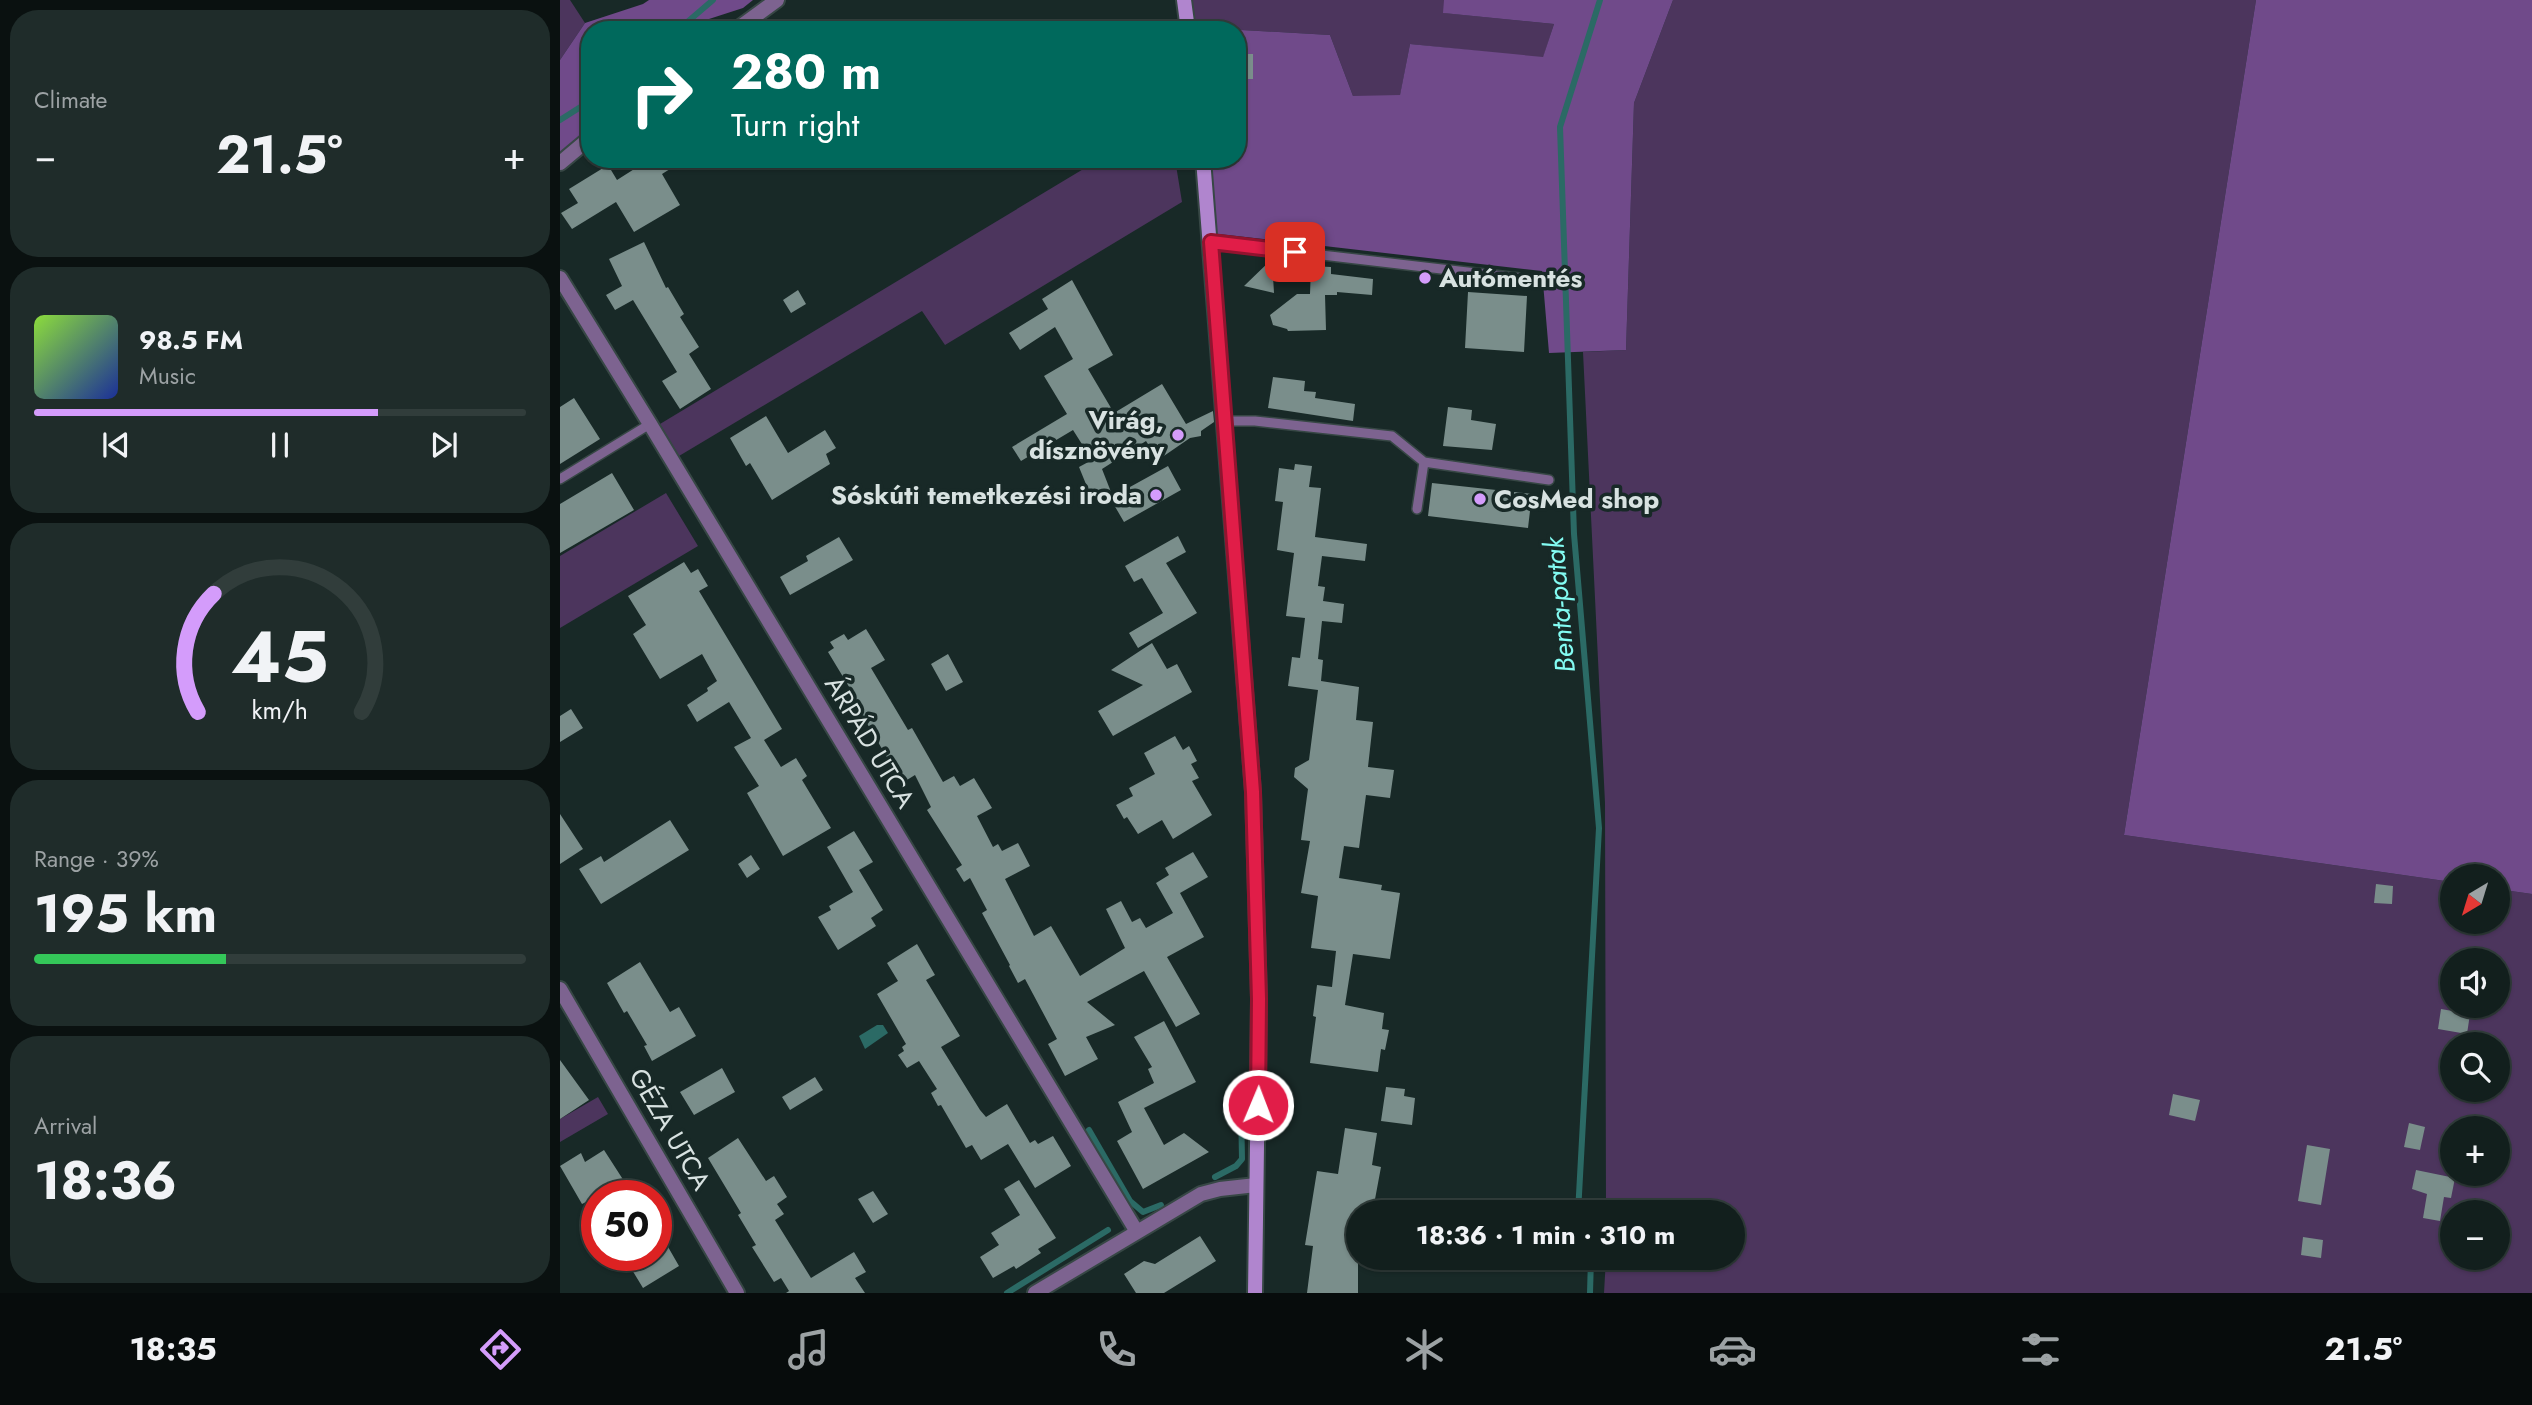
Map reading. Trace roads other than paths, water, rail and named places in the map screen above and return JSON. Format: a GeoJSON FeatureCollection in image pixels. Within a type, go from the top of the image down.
{"type":"FeatureCollection","features":[{"type":"Feature","properties":{"kind":"main road"},"geometry":{"type":"LineString","coordinates":[[1184,0],[1187,21]]}},
{"type":"Feature","properties":{"kind":"main road"},"geometry":{"type":"LineString","coordinates":[[1204,168],[1255,844],[1259,999],[1255,1293]]}},
{"type":"Feature","properties":{"kind":"street"},"geometry":{"type":"LineString","coordinates":[[748,21],[777,0]]}},
{"type":"Feature","properties":{"kind":"street"},"geometry":{"type":"LineString","coordinates":[[560,163],[581,146]]}},
{"type":"Feature","properties":{"kind":"street","name":"ÁRPÁD UTCA"},"geometry":{"type":"LineString","coordinates":[[560,278],[1137,1232]]}},
{"type":"Feature","properties":{"kind":"street","name":"GÉZA UTCA"},"geometry":{"type":"LineString","coordinates":[[560,989],[737,1293]]}},
{"type":"Feature","properties":{"kind":"street"},"geometry":{"type":"LineString","coordinates":[[1035,1293],[1208,1192],[1256,1185]]}},
{"type":"Feature","properties":{"kind":"lane"},"geometry":{"type":"LineString","coordinates":[[1211,242],[1527,279]]}},
{"type":"Feature","properties":{"kind":"lane"},"geometry":{"type":"LineString","coordinates":[[1224,421],[1255,421],[1392,436],[1424,462],[1549,480]]}},
{"type":"Feature","properties":{"kind":"lane"},"geometry":{"type":"LineString","coordinates":[[560,479],[650,424]]}},
{"type":"Feature","properties":{"kind":"lane"},"geometry":{"type":"LineString","coordinates":[[1418,509],[1424,462]]}},
{"type":"Feature","properties":{"kind":"water"},"geometry":{"type":"Polygon","coordinates":[[[877,1025],[883,1025],[888,1033],[865,1049],[859,1036],[877,1025]]]}},
{"type":"Feature","properties":{"kind":"waterway"},"geometry":{"type":"LineString","coordinates":[[688,21],[713,0]]}},
{"type":"Feature","properties":{"kind":"waterway","name":"Benta-patak"},"geometry":{"type":"LineString","coordinates":[[1579,1200],[1599,828],[1574,534],[1560,127],[1600,0]]}},
{"type":"Feature","properties":{"kind":"waterway"},"geometry":{"type":"LineString","coordinates":[[560,120],[581,107]]}},
{"type":"Feature","properties":{"kind":"waterway"},"geometry":{"type":"LineString","coordinates":[[1215,1177],[1236,1166],[1242,1159],[1241,1106]]}},
{"type":"Feature","properties":{"kind":"waterway"},"geometry":{"type":"LineString","coordinates":[[1089,1130],[1130,1201],[1143,1212],[1161,1205]]}},
{"type":"Feature","properties":{"kind":"waterway"},"geometry":{"type":"LineString","coordinates":[[1007,1293],[1108,1230]]}},
{"type":"Feature","properties":{"kind":"waterway","name":"Benta-patak"},"geometry":{"type":"LineString","coordinates":[[1590,1293],[1591,1270]]}},
{"type":"Feature","properties":{"kind":"place","name":"Autómentés"},"geometry":{"type":"Point","coordinates":[1425,278]}},
{"type":"Feature","properties":{"kind":"place","name":"Virág, dísznövény"},"geometry":{"type":"Point","coordinates":[1178,435]}},
{"type":"Feature","properties":{"kind":"place","name":"Sóskúti temetkezési iroda"},"geometry":{"type":"Point","coordinates":[1156,495]}},
{"type":"Feature","properties":{"kind":"place","name":"CosMed shop"},"geometry":{"type":"Point","coordinates":[1480,499]}}]}
